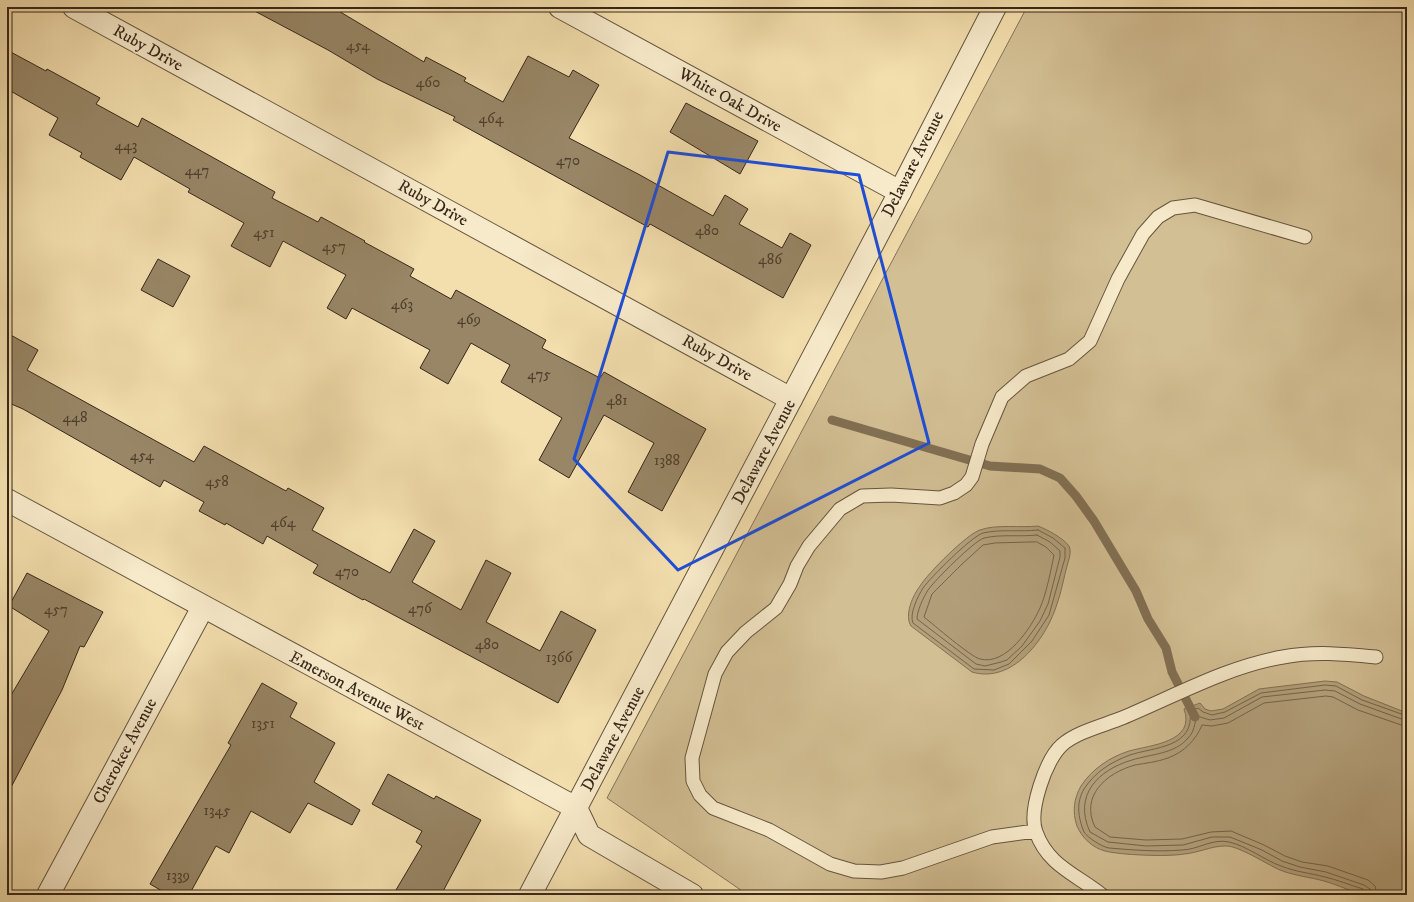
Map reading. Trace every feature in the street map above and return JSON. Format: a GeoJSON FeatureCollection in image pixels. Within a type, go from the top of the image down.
{"type":"FeatureCollection","features":[{"type":"Feature","properties":{"kind":"street","name":"Ruby Drive"},"geometry":{"type":"LineString","coordinates":[[74,7],[791,399]]}},
{"type":"Feature","properties":{"kind":"street","name":"White Oak Drive"},"geometry":{"type":"LineString","coordinates":[[560,7],[900,192]]}},
{"type":"Feature","properties":{"kind":"street","name":"Delaware Avenue"},"geometry":{"type":"LineString","coordinates":[[530,895],[900,192],[995,7]]}},
{"type":"Feature","properties":{"kind":"street","name":"Emerson Avenue West"},"geometry":{"type":"LineString","coordinates":[[7,500],[576,808]]}},
{"type":"Feature","properties":{"kind":"street","name":"Cherokee Avenue"},"geometry":{"type":"LineString","coordinates":[[48,895],[203,607]]}},
{"type":"Feature","properties":{"kind":"street"},"geometry":{"type":"LineString","coordinates":[[576,808],[589,836],[692,895]]}},
{"type":"Feature","properties":{"kind":"lane"},"geometry":{"type":"LineString","coordinates":[[1035,831],[992,837],[904,868],[881,872],[854,871],[830,864],[769,830],[713,808],[700,795],[693,781],[692,758],[718,668],[727,652],[746,632],[776,608],[790,584],[796,566],[840,508],[862,496],[891,495],[940,498],[954,493],[966,485],[972,477],[982,444],[1002,397],[1026,376],[1069,359],[1090,341],[1118,279],[1143,234],[1158,217],[1173,208],[1195,205],[1259,222],[1304,237]]}},
{"type":"Feature","properties":{"kind":"lane"},"geometry":{"type":"LineString","coordinates":[[1102,895],[1058,865],[1035,831],[1035,805],[1040,785],[1050,763],[1062,745],[1079,735],[1165,700],[1200,683],[1232,670],[1285,657],[1329,653],[1376,657]]}},
{"type":"Feature","properties":{"kind":"highlighted area"},"geometry":{"type":"Polygon","coordinates":[[[668,152],[859,175],[929,443],[678,570],[574,459],[668,152]]]}},
{"type":"Feature","properties":{"kind":"shaded area"},"geometry":{"type":"Polygon","coordinates":[[[1027,7],[1407,7],[1407,895],[748,895],[607,798],[1027,7]]]}},
{"type":"Feature","properties":{"kind":"water"},"geometry":{"type":"Polygon","coordinates":[[[1038,526],[1063,540],[1069,546],[1070,554],[1060,595],[1051,620],[1044,633],[1025,656],[1000,672],[987,674],[972,672],[911,626],[908,616],[910,605],[917,590],[924,580],[957,546],[974,533],[986,528],[1038,526]]]}},
{"type":"Feature","properties":{"kind":"water"},"geometry":{"type":"Polygon","coordinates":[[[1325,681],[1337,682],[1364,696],[1407,713],[1407,895],[1377,896],[1357,893],[1324,881],[1291,874],[1245,852],[1225,846],[1177,855],[1121,854],[1105,851],[1092,845],[1079,830],[1075,821],[1074,805],[1081,786],[1090,774],[1108,760],[1129,751],[1159,744],[1178,735],[1184,729],[1186,720],[1184,709],[1200,703],[1205,709],[1211,711],[1223,709],[1259,689],[1325,681]]]}},
{"type":"Feature","properties":{"kind":"building"},"geometry":{"type":"Polygon","coordinates":[[[247,7],[332,7],[424,62],[426,57],[466,78],[464,81],[503,102],[528,56],[569,77],[573,70],[599,85],[569,138],[640,175],[713,216],[725,195],[748,209],[739,224],[782,248],[790,233],[811,245],[783,298],[650,224],[648,227],[453,120],[455,117],[377,79],[328,50],[247,7]]]}},
{"type":"Feature","properties":{"kind":"building"},"geometry":{"type":"Polygon","coordinates":[[[7,50],[46,71],[47,69],[100,98],[96,104],[138,127],[142,118],[275,192],[272,198],[318,222],[321,217],[365,241],[364,242],[414,269],[410,276],[451,299],[456,290],[546,340],[542,348],[600,378],[604,372],[706,429],[662,511],[628,492],[654,443],[604,415],[569,478],[539,460],[562,418],[501,382],[510,365],[471,343],[448,384],[420,368],[430,350],[352,308],[346,319],[327,308],[346,275],[283,241],[270,267],[231,246],[244,223],[188,192],[190,189],[134,157],[121,180],[80,157],[82,153],[49,135],[58,118],[7,89],[7,50]]]}},
{"type":"Feature","properties":{"kind":"building"},"geometry":{"type":"Polygon","coordinates":[[[686,103],[758,141],[740,174],[670,132],[686,103]]]}},
{"type":"Feature","properties":{"kind":"building"},"geometry":{"type":"Polygon","coordinates":[[[158,259],[190,276],[173,307],[141,290],[158,259]]]}},
{"type":"Feature","properties":{"kind":"building"},"geometry":{"type":"Polygon","coordinates":[[[7,333],[38,350],[27,370],[194,462],[204,446],[286,491],[288,488],[324,508],[312,530],[390,573],[414,529],[435,541],[412,582],[461,610],[486,560],[511,573],[486,622],[540,651],[561,611],[596,630],[558,703],[313,573],[318,565],[267,536],[263,544],[226,523],[225,525],[199,511],[204,502],[164,480],[160,487],[23,409],[9,403],[7,408],[7,333]]]}},
{"type":"Feature","properties":{"kind":"building"},"geometry":{"type":"Polygon","coordinates":[[[27,573],[103,612],[84,647],[80,646],[62,690],[7,795],[7,702],[49,631],[9,606],[27,573]]]}},
{"type":"Feature","properties":{"kind":"building"},"geometry":{"type":"Polygon","coordinates":[[[262,683],[297,703],[290,717],[335,743],[314,782],[360,810],[352,825],[308,803],[290,833],[251,811],[229,853],[216,846],[189,895],[169,895],[150,884],[231,745],[228,743],[262,683]]]}},
{"type":"Feature","properties":{"kind":"building"},"geometry":{"type":"Polygon","coordinates":[[[388,774],[434,799],[436,796],[481,820],[441,895],[393,895],[422,846],[416,842],[422,831],[372,804],[388,774]]]}},
{"type":"Feature","properties":{"kind":"waterway"},"geometry":{"type":"LineString","coordinates":[[832,420],[990,466],[1040,469],[1060,478],[1076,496],[1094,521],[1136,591],[1148,619],[1166,648],[1172,672],[1195,717]]}}]}
